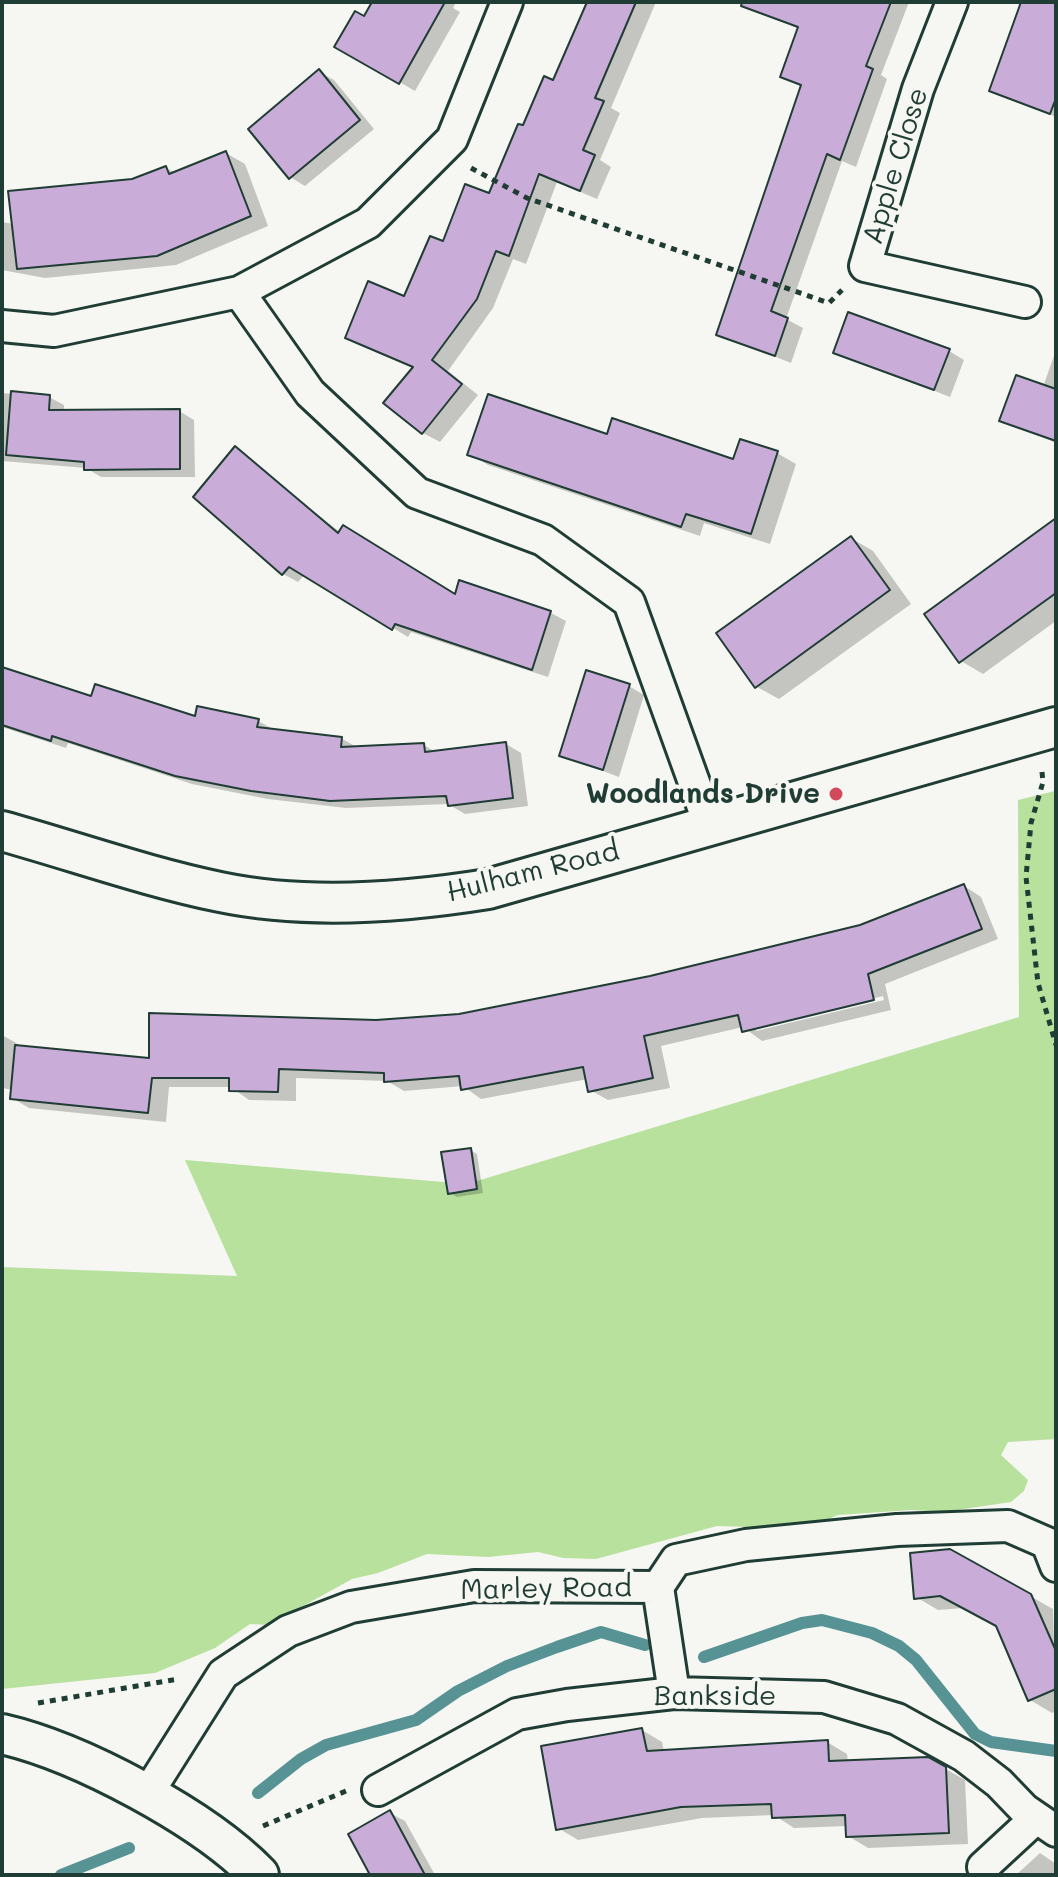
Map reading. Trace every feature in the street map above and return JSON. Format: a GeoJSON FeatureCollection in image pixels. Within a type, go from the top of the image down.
{"type":"FeatureCollection","features":[{"type":"Feature","properties":{"kind":"street"},"geometry":{"type":"LineString","coordinates":[[2,326],[54,331],[239,292],[368,223],[452,139],[507,2]]}},
{"type":"Feature","properties":{"kind":"street","name":"Apple Close"},"geometry":{"type":"LineString","coordinates":[[952,2],[918,89],[865,266],[1025,302]]}},
{"type":"Feature","properties":{"kind":"street"},"geometry":{"type":"LineString","coordinates":[[239,292],[310,393],[417,493],[543,540],[629,602],[709,824]]}},
{"type":"Feature","properties":{"kind":"street","name":"Hulham Road"},"geometry":{"type":"LineString","coordinates":[[2,831],[221,892],[321,903],[441,896],[488,889],[1046,729]]}},
{"type":"Feature","properties":{"kind":"street","name":"Marley Road"},"geometry":{"type":"LineString","coordinates":[[146,1796],[223,1674],[288,1631],[351,1607],[474,1586],[658,1587],[676,1560],[746,1545],[897,1530],[1008,1526],[1053,1542]]}},
{"type":"Feature","properties":{"kind":"street"},"geometry":{"type":"LineString","coordinates":[[658,1587],[674,1693]]}},
{"type":"Feature","properties":{"kind":"street","name":"Bankside"},"geometry":{"type":"LineString","coordinates":[[378,1790],[517,1714],[674,1693],[824,1697],[897,1719],[964,1756],[1046,1824],[983,1867]]}},
{"type":"Feature","properties":{"kind":"street"},"geometry":{"type":"LineString","coordinates":[[2,1734],[60,1751],[209,1830],[247,1862]]}},
{"type":"Feature","properties":{"kind":"path"},"geometry":{"type":"LineString","coordinates":[[440,151],[527,198],[829,303],[865,266]]}},
{"type":"Feature","properties":{"kind":"path"},"geometry":{"type":"LineString","coordinates":[[1046,729],[1043,782],[1031,823],[1026,877],[1038,983],[1056,1045]]}},
{"type":"Feature","properties":{"kind":"path"},"geometry":{"type":"LineString","coordinates":[[27,1706],[141,1683],[223,1674]]}},
{"type":"Feature","properties":{"kind":"path"},"geometry":{"type":"LineString","coordinates":[[247,1862],[262,1826],[356,1787],[378,1790]]}},
{"type":"Feature","properties":{"kind":"green space"},"geometry":{"type":"Polygon","coordinates":[[[1055,791],[1056,1439],[1008,1442],[1001,1455],[1028,1480],[1024,1491],[1011,1502],[944,1512],[911,1510],[838,1515],[822,1522],[780,1528],[717,1526],[596,1559],[563,1558],[538,1552],[488,1557],[427,1554],[378,1573],[352,1579],[269,1625],[250,1624],[215,1648],[155,1673],[2,1689],[2,1267],[237,1276],[185,1160],[467,1184],[1019,1017],[1018,800],[1055,791]]]}},
{"type":"Feature","properties":{"kind":"building"},"geometry":{"type":"Polygon","coordinates":[[[372,2],[445,2],[399,84],[334,47],[355,11],[364,16],[372,2]]]}},
{"type":"Feature","properties":{"kind":"building"},"geometry":{"type":"Polygon","coordinates":[[[587,2],[636,2],[595,98],[604,101],[583,150],[595,155],[580,191],[539,174],[509,256],[496,251],[477,299],[432,360],[462,384],[422,434],[383,403],[413,367],[345,338],[368,281],[404,296],[430,236],[443,241],[465,184],[489,193],[518,124],[523,125],[544,76],[553,80],[587,2]]]}},
{"type":"Feature","properties":{"kind":"building"},"geometry":{"type":"Polygon","coordinates":[[[742,2],[891,2],[866,66],[873,69],[840,160],[827,154],[771,311],[788,318],[775,356],[716,335],[801,85],[780,77],[798,27],[741,6],[742,2]]]}},
{"type":"Feature","properties":{"kind":"building"},"geometry":{"type":"Polygon","coordinates":[[[1021,2],[1056,2],[1056,98],[1050,114],[989,91],[1021,2]]]}},
{"type":"Feature","properties":{"kind":"building"},"geometry":{"type":"Polygon","coordinates":[[[319,69],[360,120],[289,179],[248,129],[319,69]]]}},
{"type":"Feature","properties":{"kind":"building"},"geometry":{"type":"Polygon","coordinates":[[[226,151],[251,216],[157,256],[17,269],[8,191],[132,179],[166,166],[169,174],[226,151]]]}},
{"type":"Feature","properties":{"kind":"building"},"geometry":{"type":"Polygon","coordinates":[[[848,312],[950,349],[934,390],[833,353],[848,312]]]}},
{"type":"Feature","properties":{"kind":"building"},"geometry":{"type":"Polygon","coordinates":[[[1016,375],[1056,389],[1056,441],[999,421],[1016,375]]]}},
{"type":"Feature","properties":{"kind":"building"},"geometry":{"type":"Polygon","coordinates":[[[11,391],[50,395],[49,410],[180,409],[180,469],[84,470],[84,462],[6,455],[11,391]]]}},
{"type":"Feature","properties":{"kind":"building"},"geometry":{"type":"Polygon","coordinates":[[[488,394],[607,434],[612,418],[733,459],[740,439],[778,451],[751,534],[686,514],[681,527],[467,455],[488,394]]]}},
{"type":"Feature","properties":{"kind":"building"},"geometry":{"type":"Polygon","coordinates":[[[235,446],[338,533],[343,525],[455,594],[459,580],[551,611],[532,670],[395,624],[392,630],[289,567],[282,575],[193,497],[235,446]]]}},
{"type":"Feature","properties":{"kind":"building"},"geometry":{"type":"Polygon","coordinates":[[[1056,518],[1056,593],[959,663],[924,614],[1056,518]]]}},
{"type":"Feature","properties":{"kind":"building"},"geometry":{"type":"Polygon","coordinates":[[[851,536],[890,590],[755,688],[716,633],[851,536]]]}},
{"type":"Feature","properties":{"kind":"building"},"geometry":{"type":"Polygon","coordinates":[[[2,667],[91,696],[95,684],[195,716],[197,706],[259,719],[257,727],[342,737],[341,747],[424,743],[425,752],[506,742],[513,798],[448,806],[446,796],[330,801],[251,791],[175,776],[52,736],[51,741],[2,725],[2,667]]]}},
{"type":"Feature","properties":{"kind":"building"},"geometry":{"type":"Polygon","coordinates":[[[586,670],[630,684],[603,770],[559,756],[586,670]]]}},
{"type":"Feature","properties":{"kind":"building"},"geometry":{"type":"Polygon","coordinates":[[[964,884],[982,929],[868,974],[874,1000],[742,1032],[738,1015],[644,1036],[653,1078],[588,1092],[583,1067],[461,1090],[459,1076],[384,1082],[384,1073],[279,1069],[278,1092],[229,1091],[229,1078],[152,1078],[148,1113],[10,1099],[15,1045],[149,1058],[149,1013],[376,1020],[459,1014],[650,976],[860,925],[964,884]]]}},
{"type":"Feature","properties":{"kind":"building"},"geometry":{"type":"Polygon","coordinates":[[[471,1148],[477,1189],[448,1194],[441,1152],[471,1148]]]}},
{"type":"Feature","properties":{"kind":"building"},"geometry":{"type":"Polygon","coordinates":[[[950,1549],[1031,1594],[1056,1651],[1056,1689],[1028,1701],[996,1626],[940,1596],[914,1599],[910,1553],[950,1549]]]}},
{"type":"Feature","properties":{"kind":"building"},"geometry":{"type":"Polygon","coordinates":[[[642,1728],[647,1751],[828,1740],[829,1761],[928,1757],[946,1767],[949,1833],[846,1837],[845,1815],[772,1818],[771,1804],[681,1807],[556,1830],[541,1746],[642,1728]]]}},
{"type":"Feature","properties":{"kind":"building"},"geometry":{"type":"Polygon","coordinates":[[[390,1810],[425,1875],[370,1875],[348,1834],[390,1810]]]}},
{"type":"Feature","properties":{"kind":"waterway"},"geometry":{"type":"LineString","coordinates":[[704,1657],[802,1623],[822,1620],[872,1633],[899,1646],[916,1660],[975,1734],[991,1742],[1056,1751]]}},
{"type":"Feature","properties":{"kind":"waterway"},"geometry":{"type":"LineString","coordinates":[[258,1793],[301,1759],[326,1745],[416,1720],[458,1691],[507,1666],[601,1632],[645,1645]]}},
{"type":"Feature","properties":{"kind":"waterway"},"geometry":{"type":"LineString","coordinates":[[61,1875],[129,1848]]}},
{"type":"Feature","properties":{"kind":"place","name":"Woodlands Drive"},"geometry":{"type":"Point","coordinates":[836,794]}}]}
